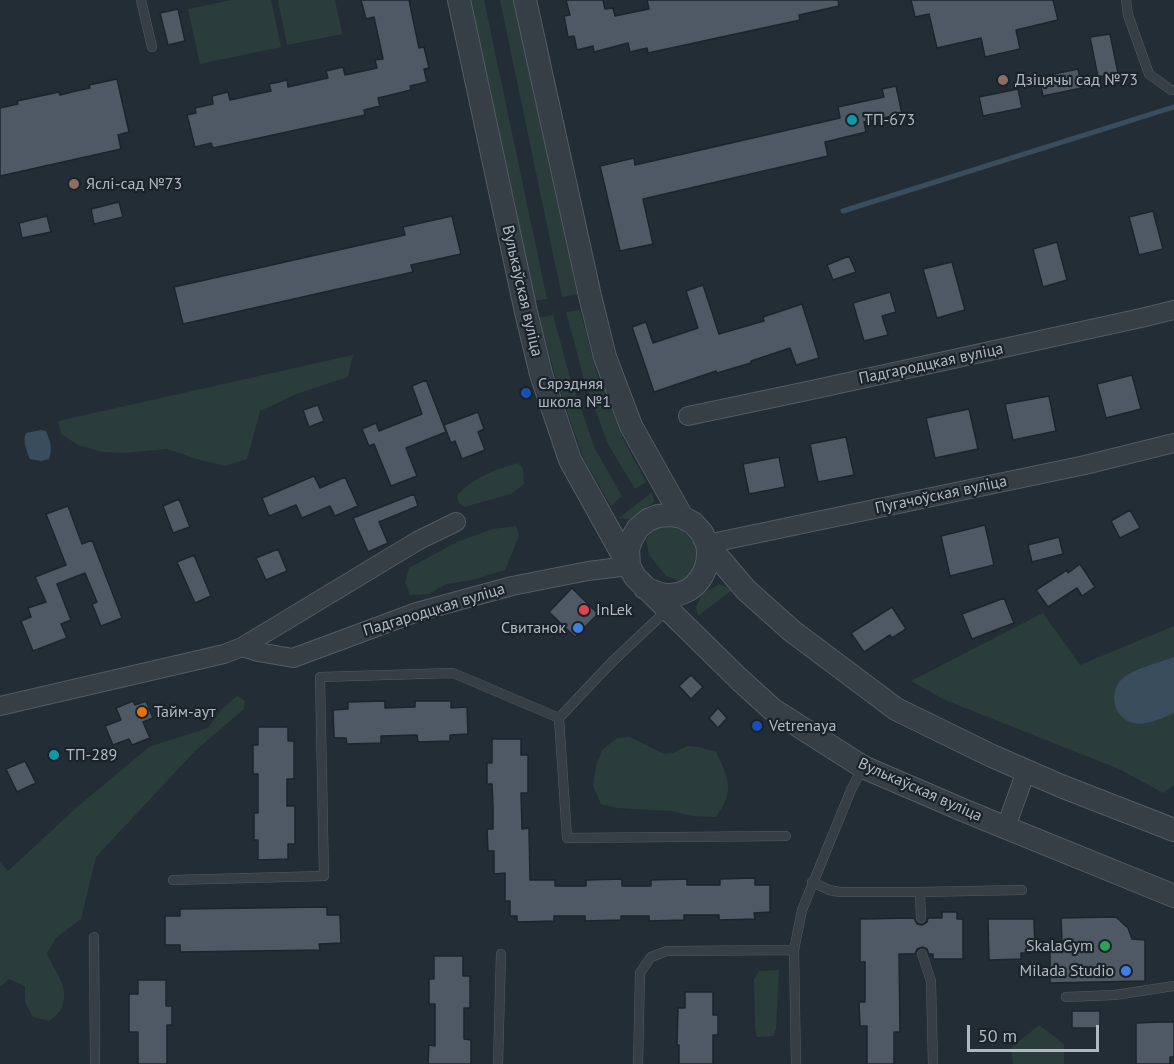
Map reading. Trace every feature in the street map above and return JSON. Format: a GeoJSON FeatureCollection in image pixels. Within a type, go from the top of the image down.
{"type":"FeatureCollection","features":[{"type":"Feature","properties":{"kind":"street","name":"Вулькаўская вуліца"},"geometry":{"type":"LineString","coordinates":[[459,0],[541,374],[570,460],[635,577],[772,709],[863,767],[1174,896]]}},
{"type":"Feature","properties":{"kind":"street"},"geometry":{"type":"LineString","coordinates":[[525,0],[605,357],[631,426],[682,517]]}},
{"type":"Feature","properties":{"kind":"street","name":"Падгародцкая вуліца"},"geometry":{"type":"LineString","coordinates":[[688,416],[807,392],[1174,310]]}},
{"type":"Feature","properties":{"kind":"street","name":"Пугачоўская вуліца"},"geometry":{"type":"LineString","coordinates":[[708,544],[1085,465],[1174,443]]}},
{"type":"Feature","properties":{"kind":"street"},"geometry":{"type":"LineString","coordinates":[[629,566],[628,549],[638,528],[658,516],[670,514],[682,517],[702,532],[708,544],[746,590],[784,624],[896,709],[992,756],[1061,786],[1171,825]]}},
{"type":"Feature","properties":{"kind":"street"},"geometry":{"type":"LineString","coordinates":[[0,706],[224,654],[242,647],[419,540],[456,522]]}},
{"type":"Feature","properties":{"kind":"street"},"geometry":{"type":"LineString","coordinates":[[644,587],[655,593],[668,595],[680,594],[691,588],[705,571],[709,559],[708,544]]}},
{"type":"Feature","properties":{"kind":"street","name":"Падгародцкая вуліца"},"geometry":{"type":"LineString","coordinates":[[242,647],[293,658],[417,612],[512,586],[588,571],[629,566]]}},
{"type":"Feature","properties":{"kind":"street"},"geometry":{"type":"LineString","coordinates":[[1006,827],[1026,771]]}},
{"type":"Feature","properties":{"kind":"lane"},"geometry":{"type":"LineString","coordinates":[[141,0],[152,47]]}},
{"type":"Feature","properties":{"kind":"lane"},"geometry":{"type":"LineString","coordinates":[[1126,0],[1128,15],[1149,75],[1174,90]]}},
{"type":"Feature","properties":{"kind":"lane"},"geometry":{"type":"LineString","coordinates":[[667,610],[559,717],[567,838],[786,836]]}},
{"type":"Feature","properties":{"kind":"lane"},"geometry":{"type":"LineString","coordinates":[[173,880],[324,876],[320,676],[453,673],[559,717]]}},
{"type":"Feature","properties":{"kind":"lane"},"geometry":{"type":"LineString","coordinates":[[796,1064],[794,950],[802,910],[851,790],[863,767]]}},
{"type":"Feature","properties":{"kind":"lane"},"geometry":{"type":"LineString","coordinates":[[812,882],[829,890],[840,892],[1022,890]]}},
{"type":"Feature","properties":{"kind":"lane"},"geometry":{"type":"LineString","coordinates":[[920,892],[921,918]]}},
{"type":"Feature","properties":{"kind":"lane"},"geometry":{"type":"LineString","coordinates":[[94,937],[95,1064]]}},
{"type":"Feature","properties":{"kind":"lane"},"geometry":{"type":"LineString","coordinates":[[638,1064],[640,973],[651,957],[667,951],[794,950]]}},
{"type":"Feature","properties":{"kind":"lane"},"geometry":{"type":"LineString","coordinates":[[498,1064],[501,954]]}},
{"type":"Feature","properties":{"kind":"lane"},"geometry":{"type":"LineString","coordinates":[[921,954],[932,981],[933,1064]]}},
{"type":"Feature","properties":{"kind":"lane"},"geometry":{"type":"LineString","coordinates":[[1066,997],[1115,995],[1174,987]]}},
{"type":"Feature","properties":{"kind":"green space"},"geometry":{"type":"Polygon","coordinates":[[[232,0],[271,0],[281,47],[200,64],[188,9],[232,0]]]}},
{"type":"Feature","properties":{"kind":"green space"},"geometry":{"type":"Polygon","coordinates":[[[278,0],[335,0],[342,34],[287,45],[278,0]]]}},
{"type":"Feature","properties":{"kind":"green space"},"geometry":{"type":"Polygon","coordinates":[[[469,0],[484,0],[547,299],[533,301],[469,0]]]}},
{"type":"Feature","properties":{"kind":"green space"},"geometry":{"type":"Polygon","coordinates":[[[500,0],[514,0],[577,294],[562,297],[500,0]]]}},
{"type":"Feature","properties":{"kind":"green space"},"geometry":{"type":"Polygon","coordinates":[[[580,310],[595,367],[622,437],[646,482],[635,489],[608,444],[584,379],[566,312],[580,310]]]}},
{"type":"Feature","properties":{"kind":"green space"},"geometry":{"type":"Polygon","coordinates":[[[553,315],[569,374],[595,449],[622,496],[611,506],[584,459],[558,386],[539,318],[553,315]]]}},
{"type":"Feature","properties":{"kind":"green space"},"geometry":{"type":"Polygon","coordinates":[[[353,355],[348,377],[294,395],[260,411],[247,459],[225,466],[167,449],[124,453],[102,452],[78,445],[61,434],[58,421],[353,355]]]}},
{"type":"Feature","properties":{"kind":"green space"},"geometry":{"type":"Polygon","coordinates":[[[518,463],[523,469],[524,484],[511,494],[464,507],[459,503],[457,495],[477,479],[518,463]]]}},
{"type":"Feature","properties":{"kind":"green space"},"geometry":{"type":"Polygon","coordinates":[[[652,492],[654,502],[629,519],[619,518],[652,492]]]}},
{"type":"Feature","properties":{"kind":"green space"},"geometry":{"type":"Polygon","coordinates":[[[516,526],[519,536],[505,570],[472,580],[446,584],[429,594],[410,595],[405,582],[409,568],[457,542],[492,529],[516,526]]]}},
{"type":"Feature","properties":{"kind":"green space"},"geometry":{"type":"Polygon","coordinates":[[[679,526],[694,543],[701,558],[690,579],[679,581],[666,576],[649,555],[646,540],[654,527],[679,526]]]}},
{"type":"Feature","properties":{"kind":"green space"},"geometry":{"type":"Polygon","coordinates":[[[720,584],[732,590],[698,616],[696,607],[703,593],[720,584]]]}},
{"type":"Feature","properties":{"kind":"green space"},"geometry":{"type":"Polygon","coordinates":[[[1043,613],[1080,665],[1174,626],[1174,785],[1163,793],[1119,769],[945,700],[911,681],[1043,613]]]}},
{"type":"Feature","properties":{"kind":"green space"},"geometry":{"type":"Polygon","coordinates":[[[237,696],[245,701],[244,709],[195,751],[96,857],[81,919],[56,938],[47,953],[63,985],[64,999],[61,1009],[49,1021],[33,1017],[25,1002],[25,986],[9,979],[0,987],[0,862],[8,871],[75,809],[149,747],[208,728],[223,708],[237,696]]]}},
{"type":"Feature","properties":{"kind":"green space"},"geometry":{"type":"Polygon","coordinates":[[[630,737],[664,754],[673,753],[687,746],[716,752],[727,777],[728,792],[716,817],[692,816],[671,811],[617,808],[601,804],[593,786],[596,766],[602,750],[617,738],[630,737]]]}},
{"type":"Feature","properties":{"kind":"green space"},"geometry":{"type":"Polygon","coordinates":[[[779,970],[776,1029],[773,1036],[757,1037],[754,979],[759,971],[779,970]]]}},
{"type":"Feature","properties":{"kind":"green space"},"geometry":{"type":"Polygon","coordinates":[[[1039,1025],[1064,1044],[1064,1064],[1013,1064],[1011,1048],[1039,1025]]]}},
{"type":"Feature","properties":{"kind":"water"},"geometry":{"type":"Polygon","coordinates":[[[46,431],[50,441],[49,459],[41,461],[30,459],[25,443],[26,433],[46,431]]]}},
{"type":"Feature","properties":{"kind":"water"},"geometry":{"type":"Polygon","coordinates":[[[1174,657],[1174,713],[1144,723],[1134,723],[1121,716],[1117,711],[1114,698],[1122,679],[1140,669],[1174,657]]]}},
{"type":"Feature","properties":{"kind":"building"},"geometry":{"type":"Polygon","coordinates":[[[361,0],[409,0],[419,48],[424,47],[429,68],[424,69],[427,82],[410,86],[411,90],[378,98],[380,106],[364,110],[365,115],[213,148],[211,143],[195,147],[187,115],[196,113],[195,108],[213,104],[212,96],[228,92],[230,100],[271,91],[269,84],[287,80],[288,87],[328,78],[326,71],[343,67],[345,75],[377,68],[375,60],[383,59],[374,17],[366,19],[361,0]]]}},
{"type":"Feature","properties":{"kind":"building"},"geometry":{"type":"Polygon","coordinates":[[[566,0],[603,0],[605,9],[613,8],[615,16],[649,9],[647,0],[838,0],[839,6],[799,15],[800,20],[648,53],[647,48],[630,52],[628,43],[594,52],[593,46],[577,50],[574,36],[568,37],[564,16],[570,15],[566,0]]]}},
{"type":"Feature","properties":{"kind":"building"},"geometry":{"type":"Polygon","coordinates":[[[911,0],[1053,0],[1058,20],[1016,30],[1020,49],[985,57],[981,38],[937,48],[929,14],[915,17],[911,0]]]}},
{"type":"Feature","properties":{"kind":"building"},"geometry":{"type":"Polygon","coordinates":[[[178,9],[185,41],[168,45],[160,13],[178,9]]]}},
{"type":"Feature","properties":{"kind":"building"},"geometry":{"type":"Polygon","coordinates":[[[1110,34],[1118,73],[1098,77],[1090,37],[1110,34]]]}},
{"type":"Feature","properties":{"kind":"building"},"geometry":{"type":"Polygon","coordinates":[[[1078,69],[1082,88],[1043,96],[1039,77],[1078,69]]]}},
{"type":"Feature","properties":{"kind":"building"},"geometry":{"type":"Polygon","coordinates":[[[117,79],[129,132],[118,135],[121,149],[0,176],[0,108],[18,104],[17,101],[59,92],[60,95],[117,79]]]}},
{"type":"Feature","properties":{"kind":"building"},"geometry":{"type":"Polygon","coordinates":[[[896,86],[902,114],[864,122],[866,132],[825,142],[828,156],[643,199],[653,244],[620,251],[600,166],[634,158],[635,165],[840,118],[838,107],[884,97],[882,89],[896,86]]]}},
{"type":"Feature","properties":{"kind":"building"},"geometry":{"type":"Polygon","coordinates":[[[1018,89],[1022,108],[983,116],[979,97],[1018,89]]]}},
{"type":"Feature","properties":{"kind":"building"},"geometry":{"type":"Polygon","coordinates":[[[119,202],[123,217],[94,224],[91,209],[119,202]]]}},
{"type":"Feature","properties":{"kind":"building"},"geometry":{"type":"Polygon","coordinates":[[[1153,211],[1163,249],[1139,255],[1129,217],[1153,211]]]}},
{"type":"Feature","properties":{"kind":"building"},"geometry":{"type":"Polygon","coordinates":[[[47,216],[51,232],[22,238],[19,223],[47,216]]]}},
{"type":"Feature","properties":{"kind":"building"},"geometry":{"type":"Polygon","coordinates":[[[452,216],[461,254],[411,265],[413,272],[183,324],[174,287],[405,235],[403,227],[452,216]]]}},
{"type":"Feature","properties":{"kind":"building"},"geometry":{"type":"Polygon","coordinates":[[[1057,242],[1067,280],[1043,287],[1033,249],[1057,242]]]}},
{"type":"Feature","properties":{"kind":"building"},"geometry":{"type":"Polygon","coordinates":[[[849,256],[856,272],[833,280],[827,265],[849,256]]]}},
{"type":"Feature","properties":{"kind":"building"},"geometry":{"type":"Polygon","coordinates":[[[952,262],[965,310],[937,318],[923,269],[952,262]]]}},
{"type":"Feature","properties":{"kind":"building"},"geometry":{"type":"Polygon","coordinates":[[[703,285],[719,334],[764,321],[763,317],[802,304],[819,358],[796,365],[790,348],[751,361],[751,363],[717,373],[716,371],[654,392],[632,327],[646,322],[653,343],[698,328],[686,291],[703,285]]]}},
{"type":"Feature","properties":{"kind":"building"},"geometry":{"type":"Polygon","coordinates":[[[890,292],[896,312],[882,316],[888,335],[864,341],[853,303],[890,292]]]}},
{"type":"Feature","properties":{"kind":"building"},"geometry":{"type":"Polygon","coordinates":[[[1132,375],[1141,409],[1106,418],[1097,384],[1132,375]]]}},
{"type":"Feature","properties":{"kind":"building"},"geometry":{"type":"Polygon","coordinates":[[[426,380],[446,432],[406,448],[417,476],[391,486],[374,444],[369,446],[362,429],[376,423],[379,431],[422,414],[412,386],[426,380]]]}},
{"type":"Feature","properties":{"kind":"building"},"geometry":{"type":"Polygon","coordinates":[[[1049,396],[1056,431],[1013,440],[1005,404],[1049,396]]]}},
{"type":"Feature","properties":{"kind":"building"},"geometry":{"type":"Polygon","coordinates":[[[318,405],[324,421],[309,427],[303,410],[318,405]]]}},
{"type":"Feature","properties":{"kind":"building"},"geometry":{"type":"Polygon","coordinates":[[[969,409],[978,449],[935,458],[926,418],[969,409]]]}},
{"type":"Feature","properties":{"kind":"building"},"geometry":{"type":"Polygon","coordinates":[[[478,412],[484,429],[478,432],[485,450],[462,459],[455,441],[451,443],[444,425],[478,412]]]}},
{"type":"Feature","properties":{"kind":"building"},"geometry":{"type":"Polygon","coordinates":[[[846,437],[854,475],[818,482],[810,444],[846,437]]]}},
{"type":"Feature","properties":{"kind":"building"},"geometry":{"type":"Polygon","coordinates":[[[779,457],[785,487],[749,494],[743,464],[779,457]]]}},
{"type":"Feature","properties":{"kind":"building"},"geometry":{"type":"Polygon","coordinates":[[[314,476],[320,488],[345,477],[358,506],[335,516],[330,506],[302,518],[296,505],[269,516],[262,498],[314,476]]]}},
{"type":"Feature","properties":{"kind":"building"},"geometry":{"type":"Polygon","coordinates":[[[414,494],[418,506],[379,522],[388,543],[368,552],[353,518],[414,494]]]}},
{"type":"Feature","properties":{"kind":"building"},"geometry":{"type":"Polygon","coordinates":[[[179,499],[190,527],[173,533],[163,506],[179,499]]]}},
{"type":"Feature","properties":{"kind":"building"},"geometry":{"type":"Polygon","coordinates":[[[68,506],[82,544],[92,540],[122,618],[101,626],[92,604],[97,602],[85,573],[57,584],[71,620],[61,624],[67,638],[33,651],[21,621],[31,617],[28,608],[46,602],[35,577],[66,565],[46,514],[68,506]]]}},
{"type":"Feature","properties":{"kind":"building"},"geometry":{"type":"Polygon","coordinates":[[[1130,510],[1140,528],[1120,538],[1111,521],[1130,510]]]}},
{"type":"Feature","properties":{"kind":"building"},"geometry":{"type":"Polygon","coordinates":[[[985,525],[994,565],[950,576],[941,536],[985,525]]]}},
{"type":"Feature","properties":{"kind":"building"},"geometry":{"type":"Polygon","coordinates":[[[1059,537],[1063,554],[1032,562],[1028,545],[1059,537]]]}},
{"type":"Feature","properties":{"kind":"building"},"geometry":{"type":"Polygon","coordinates":[[[278,549],[287,571],[266,580],[256,558],[278,549]]]}},
{"type":"Feature","properties":{"kind":"building"},"geometry":{"type":"Polygon","coordinates":[[[194,555],[211,596],[195,603],[177,562],[194,555]]]}},
{"type":"Feature","properties":{"kind":"building"},"geometry":{"type":"Polygon","coordinates":[[[1080,564],[1095,587],[1082,596],[1077,588],[1048,607],[1036,590],[1080,564]]]}},
{"type":"Feature","properties":{"kind":"building"},"geometry":{"type":"Polygon","coordinates":[[[572,588],[598,614],[575,637],[549,612],[572,588]]]}},
{"type":"Feature","properties":{"kind":"building"},"geometry":{"type":"Polygon","coordinates":[[[1004,598],[1014,623],[972,639],[962,614],[1004,598]]]}},
{"type":"Feature","properties":{"kind":"building"},"geometry":{"type":"Polygon","coordinates":[[[892,607],[906,629],[892,638],[890,635],[864,652],[851,633],[892,607]]]}},
{"type":"Feature","properties":{"kind":"building"},"geometry":{"type":"Polygon","coordinates":[[[691,675],[703,687],[691,699],[679,686],[691,675]]]}},
{"type":"Feature","properties":{"kind":"building"},"geometry":{"type":"Polygon","coordinates":[[[133,701],[135,705],[146,701],[153,718],[143,722],[150,738],[132,745],[129,739],[113,745],[105,726],[121,720],[116,708],[133,701]]]}},
{"type":"Feature","properties":{"kind":"building"},"geometry":{"type":"Polygon","coordinates":[[[385,701],[385,708],[415,707],[415,701],[451,701],[451,708],[467,707],[468,734],[450,735],[450,741],[418,742],[417,735],[381,736],[381,743],[347,744],[346,738],[334,738],[333,710],[348,709],[348,702],[385,701]]]}},
{"type":"Feature","properties":{"kind":"building"},"geometry":{"type":"Polygon","coordinates":[[[718,708],[727,718],[718,728],[709,718],[718,708]]]}},
{"type":"Feature","properties":{"kind":"building"},"geometry":{"type":"Polygon","coordinates":[[[258,727],[288,727],[288,741],[294,741],[294,779],[287,779],[287,806],[295,806],[295,844],[288,844],[288,859],[258,860],[258,840],[254,840],[254,813],[258,813],[258,774],[253,774],[253,745],[258,745],[258,727]]]}},
{"type":"Feature","properties":{"kind":"building"},"geometry":{"type":"Polygon","coordinates":[[[492,739],[521,739],[521,755],[528,755],[528,793],[521,793],[522,829],[529,828],[530,880],[555,880],[555,886],[586,886],[586,880],[622,879],[622,886],[651,886],[651,880],[687,879],[687,885],[720,885],[720,879],[755,878],[755,885],[770,885],[770,912],[754,913],[755,919],[719,920],[719,915],[684,915],[684,920],[649,921],[649,916],[621,916],[621,920],[585,921],[585,916],[554,916],[554,921],[517,922],[517,916],[510,916],[510,901],[505,901],[505,873],[494,874],[494,851],[488,851],[487,829],[493,829],[492,784],[487,784],[487,763],[492,763],[492,739]]]}},
{"type":"Feature","properties":{"kind":"building"},"geometry":{"type":"Polygon","coordinates":[[[25,761],[36,783],[17,792],[6,769],[25,761]]]}},
{"type":"Feature","properties":{"kind":"building"},"geometry":{"type":"Polygon","coordinates":[[[327,907],[327,915],[340,915],[341,943],[319,944],[320,950],[180,952],[180,945],[165,945],[165,916],[180,916],[180,909],[327,907]]]}},
{"type":"Feature","properties":{"kind":"building"},"geometry":{"type":"Polygon","coordinates":[[[942,912],[957,912],[957,919],[963,919],[963,959],[933,959],[933,954],[929,954],[923,947],[917,949],[915,954],[899,954],[900,1032],[894,1032],[894,1064],[867,1064],[867,1026],[860,1026],[859,1002],[865,1002],[865,962],[860,962],[860,919],[914,918],[917,924],[922,925],[927,922],[928,918],[942,918],[942,912]]]}},
{"type":"Feature","properties":{"kind":"building"},"geometry":{"type":"Polygon","coordinates":[[[1116,917],[1128,928],[1132,939],[1145,940],[1145,981],[1050,983],[1050,942],[1062,942],[1061,918],[1116,917]]]}},
{"type":"Feature","properties":{"kind":"building"},"geometry":{"type":"Polygon","coordinates":[[[988,919],[1034,919],[1035,953],[1021,953],[1021,959],[989,960],[988,919]]]}},
{"type":"Feature","properties":{"kind":"building"},"geometry":{"type":"Polygon","coordinates":[[[434,956],[463,956],[463,976],[470,976],[470,1008],[464,1008],[464,1039],[471,1040],[471,1064],[428,1064],[429,1045],[435,1046],[435,1004],[429,1004],[429,979],[434,979],[434,956]]]}},
{"type":"Feature","properties":{"kind":"building"},"geometry":{"type":"Polygon","coordinates":[[[138,980],[166,980],[166,1006],[172,1006],[172,1025],[167,1025],[167,1064],[138,1064],[138,1032],[129,1032],[129,994],[138,994],[138,980]]]}},
{"type":"Feature","properties":{"kind":"building"},"geometry":{"type":"Polygon","coordinates":[[[685,992],[713,992],[713,1015],[718,1015],[718,1035],[713,1035],[713,1064],[679,1064],[678,1008],[685,1008],[685,992]]]}},
{"type":"Feature","properties":{"kind":"building"},"geometry":{"type":"Polygon","coordinates":[[[1072,1011],[1100,1011],[1100,1028],[1072,1028],[1072,1011]]]}},
{"type":"Feature","properties":{"kind":"building"},"geometry":{"type":"Polygon","coordinates":[[[1174,1022],[1174,1057],[1170,1057],[1170,1064],[1136,1064],[1136,1023],[1174,1022]]]}},
{"type":"Feature","properties":{"kind":"waterway"},"geometry":{"type":"LineString","coordinates":[[843,211],[1174,107]]}},
{"type":"Feature","properties":{"kind":"place","name":"Дзіцячы сад №73"},"geometry":{"type":"Point","coordinates":[1003,80]}},
{"type":"Feature","properties":{"kind":"place","name":"ТП-673"},"geometry":{"type":"Point","coordinates":[852,120]}},
{"type":"Feature","properties":{"kind":"place","name":"Яслі-сад №73"},"geometry":{"type":"Point","coordinates":[74,184]}},
{"type":"Feature","properties":{"kind":"place","name":"Сярэдняя школа №1"},"geometry":{"type":"Point","coordinates":[526,393]}},
{"type":"Feature","properties":{"kind":"place","name":"InLek"},"geometry":{"type":"Point","coordinates":[584,610]}},
{"type":"Feature","properties":{"kind":"place","name":"Свитанок"},"geometry":{"type":"Point","coordinates":[578,628]}},
{"type":"Feature","properties":{"kind":"place","name":"Тайм-аут"},"geometry":{"type":"Point","coordinates":[142,712]}},
{"type":"Feature","properties":{"kind":"place","name":"Vetrenaya"},"geometry":{"type":"Point","coordinates":[757,726]}},
{"type":"Feature","properties":{"kind":"place","name":"ТП-289"},"geometry":{"type":"Point","coordinates":[54,755]}},
{"type":"Feature","properties":{"kind":"place","name":"SkalaGym"},"geometry":{"type":"Point","coordinates":[1105,946]}},
{"type":"Feature","properties":{"kind":"place","name":"Milada Studio"},"geometry":{"type":"Point","coordinates":[1126,971]}}]}
